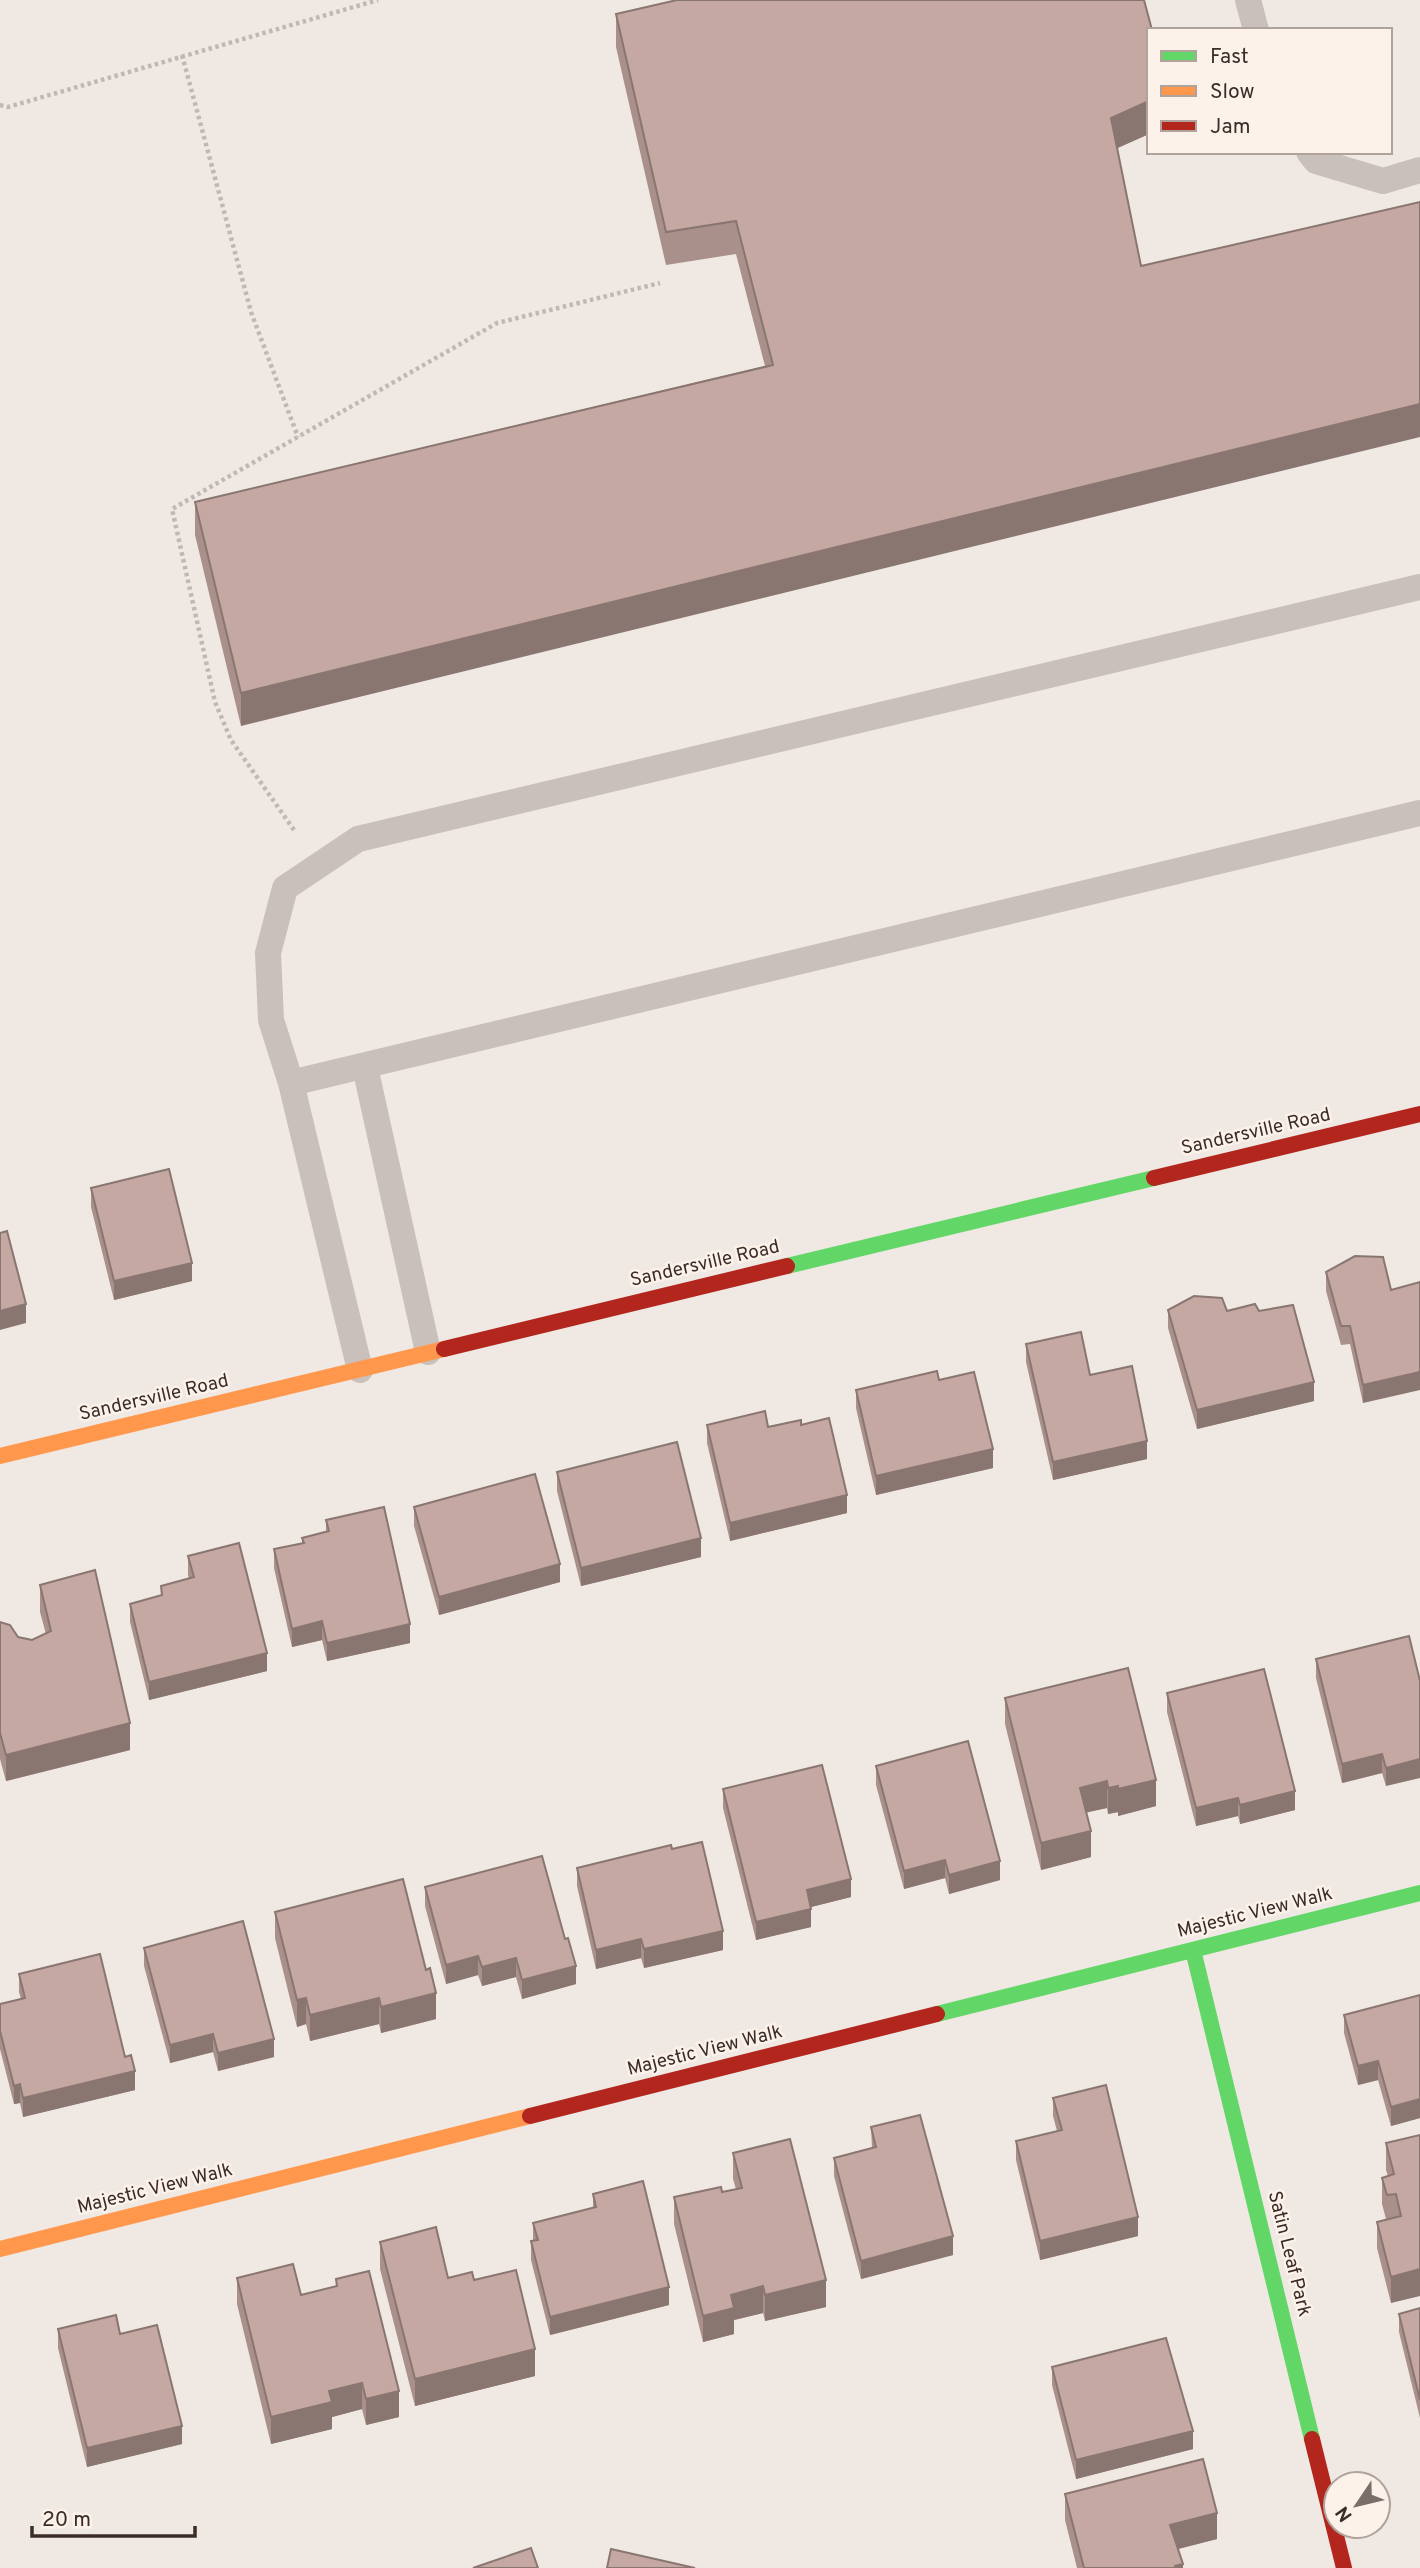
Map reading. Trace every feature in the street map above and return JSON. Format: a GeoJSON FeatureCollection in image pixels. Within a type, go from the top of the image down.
{"type":"FeatureCollection","features":[{"type":"Feature","properties":{"kind":"street","name":"Sandersville Road"},"geometry":{"type":"LineString","coordinates":[[0,1457],[1420,1114]]}},
{"type":"Feature","properties":{"kind":"street","name":"Majestic View Walk"},"geometry":{"type":"LineString","coordinates":[[0,2249],[1420,1893]]}},
{"type":"Feature","properties":{"kind":"street","name":"Satin Leaf Park"},"geometry":{"type":"LineString","coordinates":[[1193,1950],[1344,2568]]}},
{"type":"Feature","properties":{"kind":"lane"},"geometry":{"type":"LineString","coordinates":[[1248,0],[1255,28]]}},
{"type":"Feature","properties":{"kind":"lane"},"geometry":{"type":"LineString","coordinates":[[1311,154],[1316,161],[1383,181],[1420,170]]}},
{"type":"Feature","properties":{"kind":"lane"},"geometry":{"type":"LineString","coordinates":[[360,1370],[291,1083],[271,1020],[268,954],[285,888],[358,839],[1420,587]]}},
{"type":"Feature","properties":{"kind":"lane"},"geometry":{"type":"LineString","coordinates":[[291,1083],[1420,813]]}},
{"type":"Feature","properties":{"kind":"lane"},"geometry":{"type":"LineString","coordinates":[[365,1067],[428,1352]]}},
{"type":"Feature","properties":{"kind":"path"},"geometry":{"type":"LineString","coordinates":[[0,105],[8,107],[378,0]]}},
{"type":"Feature","properties":{"kind":"path"},"geometry":{"type":"LineString","coordinates":[[182,55],[251,312],[298,437]]}},
{"type":"Feature","properties":{"kind":"path"},"geometry":{"type":"LineString","coordinates":[[274,802],[231,740],[215,702],[172,509],[497,323],[660,283]]}},
{"type":"Feature","properties":{"kind":"building"},"geometry":{"type":"Polygon","coordinates":[[[677,0],[1144,0],[1151,28],[1147,28],[1147,102],[1111,118],[1141,266],[1420,202],[1420,404],[241,693],[195,502],[773,365],[736,221],[666,232],[616,14],[677,0]]]}},
{"type":"Feature","properties":{"kind":"building"},"geometry":{"type":"Polygon","coordinates":[[[169,1169],[192,1263],[114,1281],[91,1188],[169,1169]]]}},
{"type":"Feature","properties":{"kind":"building"},"geometry":{"type":"Polygon","coordinates":[[[7,1231],[26,1304],[0,1311],[0,1233],[7,1231]]]}},
{"type":"Feature","properties":{"kind":"building"},"geometry":{"type":"Polygon","coordinates":[[[1355,1256],[1383,1257],[1391,1290],[1420,1282],[1420,1372],[1363,1385],[1350,1326],[1341,1326],[1326,1272],[1355,1256]]]}},
{"type":"Feature","properties":{"kind":"building"},"geometry":{"type":"Polygon","coordinates":[[[1194,1296],[1222,1298],[1227,1311],[1255,1304],[1259,1311],[1293,1305],[1314,1382],[1197,1410],[1168,1310],[1194,1296]]]}},
{"type":"Feature","properties":{"kind":"building"},"geometry":{"type":"Polygon","coordinates":[[[1081,1332],[1090,1375],[1132,1366],[1147,1441],[1053,1462],[1026,1344],[1081,1332]]]}},
{"type":"Feature","properties":{"kind":"building"},"geometry":{"type":"Polygon","coordinates":[[[937,1371],[939,1380],[974,1372],[993,1449],[876,1476],[856,1390],[937,1371]]]}},
{"type":"Feature","properties":{"kind":"building"},"geometry":{"type":"Polygon","coordinates":[[[765,1411],[768,1427],[801,1420],[801,1425],[829,1418],[847,1495],[730,1523],[707,1425],[765,1411]]]}},
{"type":"Feature","properties":{"kind":"building"},"geometry":{"type":"Polygon","coordinates":[[[677,1442],[701,1538],[581,1568],[557,1472],[677,1442]]]}},
{"type":"Feature","properties":{"kind":"building"},"geometry":{"type":"Polygon","coordinates":[[[535,1474],[560,1564],[439,1597],[414,1507],[535,1474]]]}},
{"type":"Feature","properties":{"kind":"building"},"geometry":{"type":"Polygon","coordinates":[[[384,1507],[410,1624],[327,1643],[322,1621],[292,1629],[274,1549],[304,1543],[302,1538],[329,1531],[326,1520],[384,1507]]]}},
{"type":"Feature","properties":{"kind":"building"},"geometry":{"type":"Polygon","coordinates":[[[239,1543],[267,1653],[149,1682],[130,1604],[162,1595],[161,1586],[194,1577],[188,1556],[239,1543]]]}},
{"type":"Feature","properties":{"kind":"building"},"geometry":{"type":"Polygon","coordinates":[[[95,1570],[130,1723],[6,1755],[0,1733],[0,1622],[10,1625],[18,1637],[32,1640],[51,1631],[40,1585],[95,1570]]]}},
{"type":"Feature","properties":{"kind":"building"},"geometry":{"type":"Polygon","coordinates":[[[1409,1636],[1420,1681],[1420,1759],[1386,1768],[1382,1754],[1342,1764],[1316,1659],[1409,1636]]]}},
{"type":"Feature","properties":{"kind":"building"},"geometry":{"type":"Polygon","coordinates":[[[1128,1668],[1156,1780],[1118,1789],[1118,1786],[1108,1788],[1107,1781],[1080,1788],[1091,1831],[1041,1843],[1005,1698],[1128,1668]]]}},
{"type":"Feature","properties":{"kind":"building"},"geometry":{"type":"Polygon","coordinates":[[[1264,1669],[1295,1791],[1240,1805],[1238,1798],[1196,1808],[1167,1693],[1264,1669]]]}},
{"type":"Feature","properties":{"kind":"building"},"geometry":{"type":"Polygon","coordinates":[[[968,1741],[1000,1861],[949,1875],[945,1860],[904,1871],[876,1766],[968,1741]]]}},
{"type":"Feature","properties":{"kind":"building"},"geometry":{"type":"Polygon","coordinates":[[[822,1765],[851,1879],[807,1890],[811,1909],[756,1922],[723,1789],[822,1765]]]}},
{"type":"Feature","properties":{"kind":"building"},"geometry":{"type":"Polygon","coordinates":[[[702,1842],[723,1931],[644,1949],[641,1939],[596,1950],[577,1868],[671,1845],[672,1849],[702,1842]]]}},
{"type":"Feature","properties":{"kind":"building"},"geometry":{"type":"Polygon","coordinates":[[[542,1856],[565,1939],[568,1938],[576,1966],[522,1980],[516,1958],[482,1967],[478,1956],[446,1965],[425,1887],[542,1856]]]}},
{"type":"Feature","properties":{"kind":"building"},"geometry":{"type":"Polygon","coordinates":[[[403,1879],[426,1970],[430,1968],[436,1993],[381,2007],[379,1998],[310,2015],[306,1998],[297,2000],[275,1912],[403,1879]]]}},
{"type":"Feature","properties":{"kind":"building"},"geometry":{"type":"Polygon","coordinates":[[[243,1921],[274,2039],[218,2053],[213,2034],[170,2045],[144,1948],[243,1921]]]}},
{"type":"Feature","properties":{"kind":"building"},"geometry":{"type":"Polygon","coordinates":[[[100,1954],[125,2057],[131,2055],[135,2071],[23,2098],[20,2084],[14,2086],[0,2031],[0,2004],[25,1998],[19,1974],[100,1954]]]}},
{"type":"Feature","properties":{"kind":"building"},"geometry":{"type":"Polygon","coordinates":[[[1420,1995],[1420,2099],[1391,2107],[1378,2061],[1358,2066],[1344,2015],[1420,1995]]]}},
{"type":"Feature","properties":{"kind":"building"},"geometry":{"type":"Polygon","coordinates":[[[1106,2085],[1138,2217],[1040,2241],[1016,2141],[1062,2130],[1053,2098],[1106,2085]]]}},
{"type":"Feature","properties":{"kind":"building"},"geometry":{"type":"Polygon","coordinates":[[[920,2115],[953,2236],[861,2261],[834,2158],[876,2147],[871,2127],[920,2115]]]}},
{"type":"Feature","properties":{"kind":"building"},"geometry":{"type":"Polygon","coordinates":[[[1420,2135],[1420,2269],[1391,2277],[1377,2222],[1401,2216],[1396,2194],[1387,2195],[1382,2178],[1394,2174],[1386,2143],[1420,2135]]]}},
{"type":"Feature","properties":{"kind":"building"},"geometry":{"type":"Polygon","coordinates":[[[790,2139],[826,2280],[765,2295],[763,2286],[731,2295],[734,2308],[703,2316],[674,2197],[721,2187],[722,2192],[742,2188],[733,2153],[790,2139]]]}},
{"type":"Feature","properties":{"kind":"building"},"geometry":{"type":"Polygon","coordinates":[[[643,2181],[669,2287],[550,2317],[531,2241],[538,2240],[533,2223],[596,2207],[593,2194],[643,2181]]]}},
{"type":"Feature","properties":{"kind":"building"},"geometry":{"type":"Polygon","coordinates":[[[436,2227],[448,2278],[472,2272],[474,2280],[516,2270],[535,2349],[415,2379],[380,2242],[436,2227]]]}},
{"type":"Feature","properties":{"kind":"building"},"geometry":{"type":"Polygon","coordinates":[[[293,2264],[301,2295],[337,2286],[336,2279],[369,2271],[399,2391],[366,2399],[362,2383],[329,2391],[332,2402],[271,2417],[237,2278],[293,2264]]]}},
{"type":"Feature","properties":{"kind":"building"},"geometry":{"type":"Polygon","coordinates":[[[1420,2308],[1420,2400],[1399,2314],[1420,2308]]]}},
{"type":"Feature","properties":{"kind":"building"},"geometry":{"type":"Polygon","coordinates":[[[116,2315],[120,2334],[157,2325],[182,2426],[87,2448],[58,2329],[116,2315]]]}},
{"type":"Feature","properties":{"kind":"building"},"geometry":{"type":"Polygon","coordinates":[[[1166,2338],[1193,2431],[1076,2460],[1052,2367],[1166,2338]]]}},
{"type":"Feature","properties":{"kind":"building"},"geometry":{"type":"Polygon","coordinates":[[[1203,2459],[1217,2513],[1170,2525],[1183,2564],[1175,2566],[1176,2568],[1084,2568],[1065,2494],[1203,2459]]]}},
{"type":"Feature","properties":{"kind":"building"},"geometry":{"type":"Polygon","coordinates":[[[531,2548],[538,2568],[473,2568],[531,2548]]]}},
{"type":"Feature","properties":{"kind":"building"},"geometry":{"type":"Polygon","coordinates":[[[611,2549],[695,2568],[607,2568],[611,2549]]]}},
{"type":"Feature","properties":{"kind":"traffic: fast"},"geometry":{"type":"LineString","coordinates":[[787,1266],[1154,1178]]}},
{"type":"Feature","properties":{"kind":"traffic: fast"},"geometry":{"type":"LineString","coordinates":[[937,2014],[1420,1893]]}},
{"type":"Feature","properties":{"kind":"traffic: fast"},"geometry":{"type":"LineString","coordinates":[[1193,1950],[1312,2439]]}},
{"type":"Feature","properties":{"kind":"traffic: slow"},"geometry":{"type":"LineString","coordinates":[[0,1456],[444,1349]]}},
{"type":"Feature","properties":{"kind":"traffic: slow"},"geometry":{"type":"LineString","coordinates":[[0,2249],[530,2116]]}},
{"type":"Feature","properties":{"kind":"traffic: jam"},"geometry":{"type":"LineString","coordinates":[[1154,1178],[1420,1114]]}},
{"type":"Feature","properties":{"kind":"traffic: jam"},"geometry":{"type":"LineString","coordinates":[[444,1349],[787,1266]]}},
{"type":"Feature","properties":{"kind":"traffic: jam"},"geometry":{"type":"LineString","coordinates":[[530,2116],[937,2014]]}},
{"type":"Feature","properties":{"kind":"traffic: jam"},"geometry":{"type":"LineString","coordinates":[[1312,2439],[1344,2568]]}}]}
